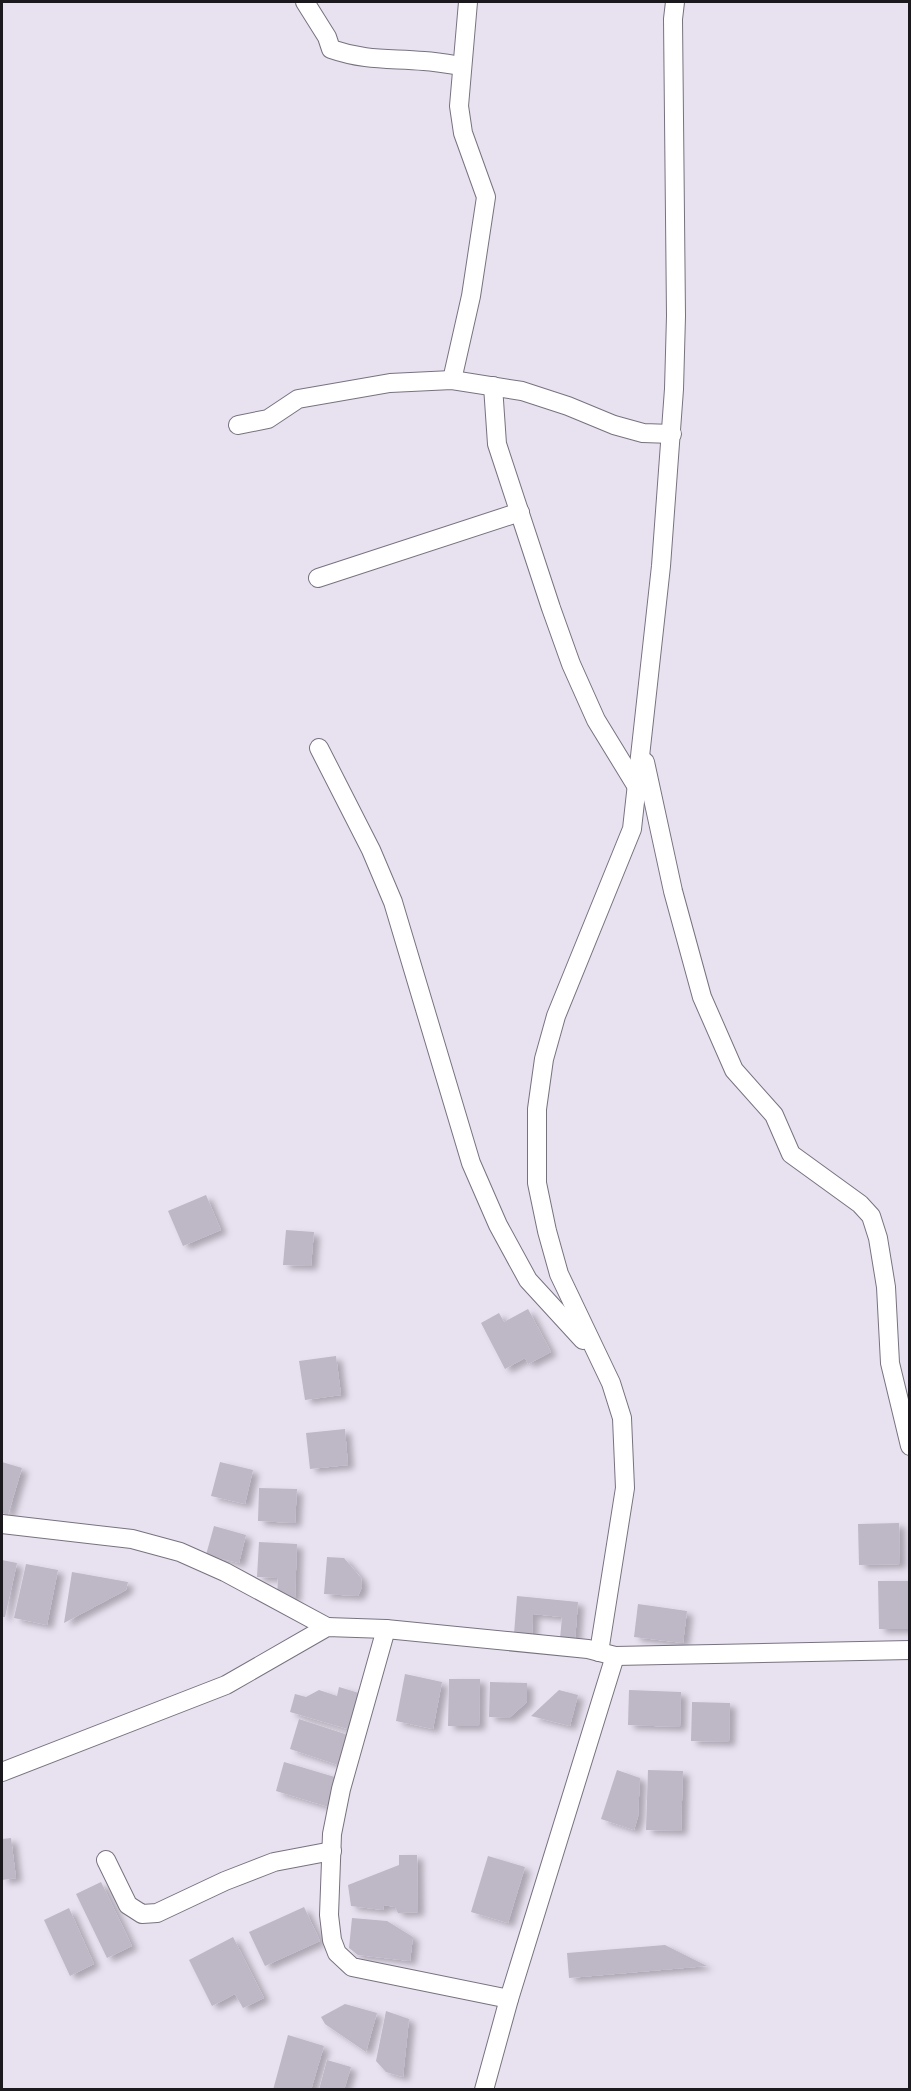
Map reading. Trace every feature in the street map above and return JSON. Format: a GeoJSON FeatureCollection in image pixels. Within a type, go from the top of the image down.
{"type":"FeatureCollection","features":[{"type":"Feature","properties":{"kind":"street"},"geometry":{"type":"LineString","coordinates":[[305,2],[327,37],[331,49],[378,60],[424,61],[462,66]]}},
{"type":"Feature","properties":{"kind":"street"},"geometry":{"type":"LineString","coordinates":[[452,380],[471,296],[486,197],[464,133],[459,106],[468,2]]}},
{"type":"Feature","properties":{"kind":"street"},"geometry":{"type":"LineString","coordinates":[[483,2090],[607,1654],[625,1488],[622,1418],[601,1359],[559,1274],[547,1231],[537,1183],[537,1109],[544,1059],[556,1016],[632,829],[661,567],[672,434],[676,316],[673,19],[675,2]]}},
{"type":"Feature","properties":{"kind":"street"},"geometry":{"type":"LineString","coordinates":[[238,425],[268,419],[298,399],[390,383],[452,380],[522,391],[568,406],[614,425],[643,433],[672,434]]}},
{"type":"Feature","properties":{"kind":"street"},"geometry":{"type":"LineString","coordinates":[[493,386],[497,444],[571,664],[596,720],[637,788]]}},
{"type":"Feature","properties":{"kind":"street"},"geometry":{"type":"LineString","coordinates":[[318,578],[520,512]]}},
{"type":"Feature","properties":{"kind":"street"},"geometry":{"type":"LineString","coordinates":[[319,748],[371,850],[393,902],[471,1163],[498,1226],[528,1280],[601,1359]]}},
{"type":"Feature","properties":{"kind":"street"},"geometry":{"type":"LineString","coordinates":[[642,748],[673,891],[702,997],[734,1070],[774,1115],[791,1154],[860,1204],[871,1216],[878,1238],[886,1287],[890,1363],[909,1446]]}},
{"type":"Feature","properties":{"kind":"street"},"geometry":{"type":"LineString","coordinates":[[2,1524],[132,1539],[180,1552],[225,1572],[327,1627],[386,1629],[588,1649],[607,1654],[909,1650]]}},
{"type":"Feature","properties":{"kind":"street"},"geometry":{"type":"LineString","coordinates":[[2,1772],[226,1685],[327,1627]]}},
{"type":"Feature","properties":{"kind":"street"},"geometry":{"type":"LineString","coordinates":[[386,1629],[332,1834],[328,1915],[332,1940],[337,1953],[352,1967],[509,1999]]}},
{"type":"Feature","properties":{"kind":"street"},"geometry":{"type":"LineString","coordinates":[[106,1860],[128,1905],[142,1914],[157,1913],[225,1881],[274,1862],[332,1851]]}},
{"type":"Feature","properties":{"kind":"building"},"geometry":{"type":"Polygon","coordinates":[[[206,1195],[221,1230],[183,1246],[168,1211],[206,1195]]]}},
{"type":"Feature","properties":{"kind":"building"},"geometry":{"type":"Polygon","coordinates":[[[286,1230],[314,1232],[311,1266],[283,1265],[286,1230]]]}},
{"type":"Feature","properties":{"kind":"building"},"geometry":{"type":"Polygon","coordinates":[[[528,1309],[551,1352],[528,1364],[525,1358],[505,1369],[481,1323],[499,1313],[504,1322],[528,1309]]]}},
{"type":"Feature","properties":{"kind":"building"},"geometry":{"type":"Polygon","coordinates":[[[336,1356],[341,1395],[305,1400],[299,1361],[336,1356]]]}},
{"type":"Feature","properties":{"kind":"building"},"geometry":{"type":"Polygon","coordinates":[[[345,1429],[348,1465],[310,1469],[306,1433],[345,1429]]]}},
{"type":"Feature","properties":{"kind":"building"},"geometry":{"type":"Polygon","coordinates":[[[2,1462],[22,1468],[8,1515],[2,1513],[2,1462]]]}},
{"type":"Feature","properties":{"kind":"building"},"geometry":{"type":"Polygon","coordinates":[[[220,1462],[253,1470],[245,1504],[211,1496],[220,1462]]]}},
{"type":"Feature","properties":{"kind":"building"},"geometry":{"type":"Polygon","coordinates":[[[259,1488],[297,1489],[295,1523],[258,1521],[259,1488]]]}},
{"type":"Feature","properties":{"kind":"building"},"geometry":{"type":"Polygon","coordinates":[[[899,1523],[900,1564],[859,1565],[858,1524],[899,1523]]]}},
{"type":"Feature","properties":{"kind":"building"},"geometry":{"type":"Polygon","coordinates":[[[214,1526],[246,1535],[239,1563],[206,1555],[214,1526]]]}},
{"type":"Feature","properties":{"kind":"building"},"geometry":{"type":"Polygon","coordinates":[[[259,1542],[297,1544],[295,1598],[277,1598],[278,1578],[257,1577],[259,1542]]]}},
{"type":"Feature","properties":{"kind":"building"},"geometry":{"type":"Polygon","coordinates":[[[327,1557],[344,1558],[361,1578],[362,1587],[358,1596],[324,1594],[327,1557]]]}},
{"type":"Feature","properties":{"kind":"building"},"geometry":{"type":"Polygon","coordinates":[[[2,1560],[17,1563],[5,1617],[2,1617],[2,1560]]]}},
{"type":"Feature","properties":{"kind":"building"},"geometry":{"type":"Polygon","coordinates":[[[26,1564],[58,1570],[47,1625],[14,1618],[26,1564]]]}},
{"type":"Feature","properties":{"kind":"building"},"geometry":{"type":"Polygon","coordinates":[[[72,1572],[128,1582],[126,1590],[64,1623],[72,1572]]]}},
{"type":"Feature","properties":{"kind":"building"},"geometry":{"type":"Polygon","coordinates":[[[878,1581],[909,1581],[910,1629],[879,1629],[878,1581]]]}},
{"type":"Feature","properties":{"kind":"building"},"geometry":{"type":"Polygon","coordinates":[[[517,1596],[578,1602],[575,1641],[560,1639],[562,1617],[533,1614],[532,1636],[514,1634],[517,1596]]]}},
{"type":"Feature","properties":{"kind":"building"},"geometry":{"type":"Polygon","coordinates":[[[638,1604],[687,1611],[683,1643],[634,1637],[638,1604]]]}},
{"type":"Feature","properties":{"kind":"building"},"geometry":{"type":"Polygon","coordinates":[[[405,1674],[442,1682],[433,1729],[396,1721],[405,1674]]]}},
{"type":"Feature","properties":{"kind":"building"},"geometry":{"type":"Polygon","coordinates":[[[449,1679],[480,1679],[479,1726],[448,1726],[449,1679]]]}},
{"type":"Feature","properties":{"kind":"building"},"geometry":{"type":"Polygon","coordinates":[[[490,1682],[527,1683],[527,1702],[509,1718],[489,1717],[490,1682]]]}},
{"type":"Feature","properties":{"kind":"building"},"geometry":{"type":"Polygon","coordinates":[[[339,1687],[362,1694],[351,1730],[290,1712],[295,1694],[306,1697],[319,1690],[337,1696],[339,1687]]]}},
{"type":"Feature","properties":{"kind":"building"},"geometry":{"type":"Polygon","coordinates":[[[559,1690],[578,1695],[570,1726],[531,1716],[559,1690]]]}},
{"type":"Feature","properties":{"kind":"building"},"geometry":{"type":"Polygon","coordinates":[[[629,1690],[681,1692],[680,1727],[628,1725],[629,1690]]]}},
{"type":"Feature","properties":{"kind":"building"},"geometry":{"type":"Polygon","coordinates":[[[692,1702],[730,1703],[729,1742],[691,1741],[692,1702]]]}},
{"type":"Feature","properties":{"kind":"building"},"geometry":{"type":"Polygon","coordinates":[[[299,1719],[348,1735],[338,1765],[290,1749],[299,1719]]]}},
{"type":"Feature","properties":{"kind":"building"},"geometry":{"type":"Polygon","coordinates":[[[284,1762],[338,1778],[329,1807],[276,1791],[284,1762]]]}},
{"type":"Feature","properties":{"kind":"building"},"geometry":{"type":"Polygon","coordinates":[[[617,1770],[640,1778],[638,1817],[634,1830],[601,1819],[617,1770]]]}},
{"type":"Feature","properties":{"kind":"building"},"geometry":{"type":"Polygon","coordinates":[[[648,1770],[683,1771],[681,1831],[646,1830],[648,1770]]]}},
{"type":"Feature","properties":{"kind":"building"},"geometry":{"type":"Polygon","coordinates":[[[11,1838],[16,1878],[2,1880],[2,1839],[11,1838]]]}},
{"type":"Feature","properties":{"kind":"building"},"geometry":{"type":"Polygon","coordinates":[[[399,1855],[417,1855],[418,1912],[398,1913],[395,1907],[384,1905],[383,1910],[351,1906],[348,1885],[399,1865],[399,1855]]]}},
{"type":"Feature","properties":{"kind":"building"},"geometry":{"type":"Polygon","coordinates":[[[488,1856],[525,1867],[508,1923],[471,1912],[488,1856]]]}},
{"type":"Feature","properties":{"kind":"building"},"geometry":{"type":"Polygon","coordinates":[[[101,1882],[132,1946],[107,1958],[76,1894],[101,1882]]]}},
{"type":"Feature","properties":{"kind":"building"},"geometry":{"type":"Polygon","coordinates":[[[304,1907],[320,1941],[265,1966],[249,1932],[304,1907]]]}},
{"type":"Feature","properties":{"kind":"building"},"geometry":{"type":"Polygon","coordinates":[[[69,1908],[94,1964],[70,1976],[44,1920],[69,1908]]]}},
{"type":"Feature","properties":{"kind":"building"},"geometry":{"type":"Polygon","coordinates":[[[352,1918],[387,1921],[413,1937],[410,1961],[358,1955],[349,1948],[352,1918]]]}},
{"type":"Feature","properties":{"kind":"building"},"geometry":{"type":"Polygon","coordinates":[[[233,1937],[264,1998],[243,2008],[235,1994],[212,2006],[189,1960],[233,1937]]]}},
{"type":"Feature","properties":{"kind":"building"},"geometry":{"type":"Polygon","coordinates":[[[665,1945],[707,1966],[569,1978],[567,1953],[665,1945]]]}},
{"type":"Feature","properties":{"kind":"building"},"geometry":{"type":"Polygon","coordinates":[[[345,2004],[377,2013],[366,2052],[325,2024],[321,2017],[345,2004]]]}},
{"type":"Feature","properties":{"kind":"building"},"geometry":{"type":"Polygon","coordinates":[[[386,2011],[409,2019],[403,2077],[386,2072],[376,2061],[386,2011]]]}},
{"type":"Feature","properties":{"kind":"building"},"geometry":{"type":"Polygon","coordinates":[[[288,2035],[324,2046],[311,2090],[273,2090],[288,2035]]]}},
{"type":"Feature","properties":{"kind":"building"},"geometry":{"type":"Polygon","coordinates":[[[327,2060],[351,2067],[344,2090],[319,2090],[327,2060]]]}}]}
